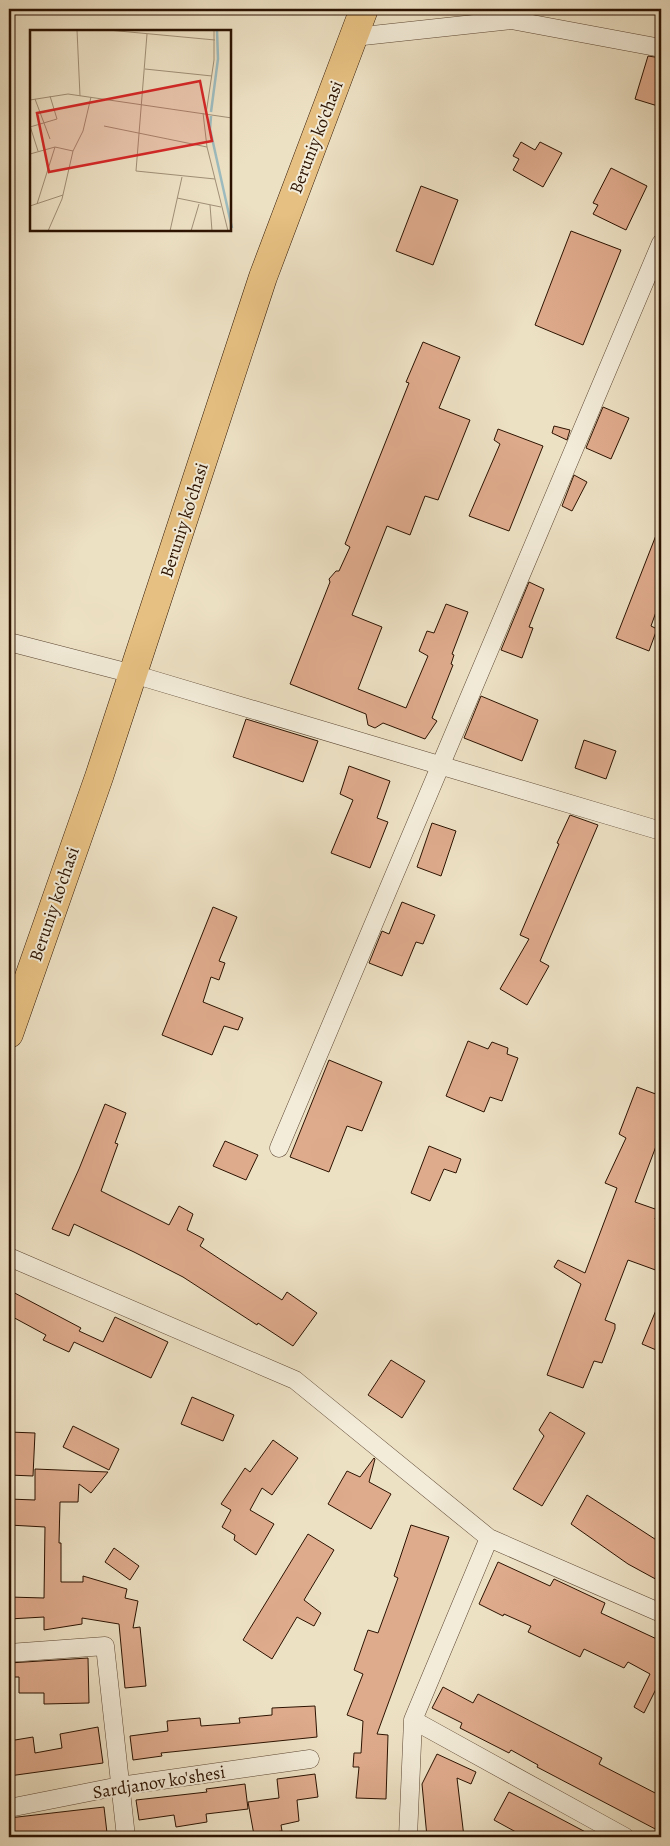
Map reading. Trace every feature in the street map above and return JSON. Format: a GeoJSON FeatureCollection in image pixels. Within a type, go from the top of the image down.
{"type":"FeatureCollection","features":[{"type":"Feature","properties":{"kind":"main road","name":"Beruniy ko'chasi"},"geometry":{"type":"LineString","coordinates":[[9,1034],[99,777],[263,277],[364,9]]}},
{"type":"Feature","properties":{"kind":"street"},"geometry":{"type":"LineString","coordinates":[[354,37],[511,20],[661,48]]}},
{"type":"Feature","properties":{"kind":"street"},"geometry":{"type":"LineString","coordinates":[[279,1148],[661,243]]}},
{"type":"Feature","properties":{"kind":"street"},"geometry":{"type":"LineString","coordinates":[[9,642],[133,674],[661,831]]}},
{"type":"Feature","properties":{"kind":"street"},"geometry":{"type":"LineString","coordinates":[[9,1257],[295,1380],[489,1538],[661,1613]]}},
{"type":"Feature","properties":{"kind":"street"},"geometry":{"type":"LineString","coordinates":[[408,1837],[413,1720],[489,1538]]}},
{"type":"Feature","properties":{"kind":"street"},"geometry":{"type":"LineString","coordinates":[[9,1653],[104,1646],[126,1837]]}},
{"type":"Feature","properties":{"kind":"street"},"geometry":{"type":"LineString","coordinates":[[413,1720],[625,1837]]}},
{"type":"Feature","properties":{"kind":"street","name":"Sardjanov ko'shesi"},"geometry":{"type":"LineString","coordinates":[[9,1808],[120,1786],[310,1759]]}},
{"type":"Feature","properties":{"kind":"building"},"geometry":{"type":"Polygon","coordinates":[[[648,56],[661,58],[661,107],[635,99],[648,56]]]}},
{"type":"Feature","properties":{"kind":"building"},"geometry":{"type":"Polygon","coordinates":[[[521,142],[535,150],[540,142],[562,153],[543,187],[513,170],[519,159],[513,156],[521,142]]]}},
{"type":"Feature","properties":{"kind":"building"},"geometry":{"type":"Polygon","coordinates":[[[611,168],[647,186],[626,230],[593,214],[598,205],[593,203],[611,168]]]}},
{"type":"Feature","properties":{"kind":"building"},"geometry":{"type":"Polygon","coordinates":[[[421,186],[458,200],[433,265],[396,251],[421,186]]]}},
{"type":"Feature","properties":{"kind":"building"},"geometry":{"type":"Polygon","coordinates":[[[571,231],[621,250],[583,345],[535,325],[571,231]]]}},
{"type":"Feature","properties":{"kind":"building"},"geometry":{"type":"Polygon","coordinates":[[[423,342],[460,357],[439,408],[470,420],[438,500],[425,496],[410,535],[387,526],[352,615],[382,627],[358,689],[406,708],[428,656],[419,651],[427,631],[434,633],[446,604],[468,612],[452,654],[454,655],[451,664],[453,665],[432,718],[437,721],[425,739],[383,723],[375,728],[368,725],[366,714],[290,684],[330,582],[329,579],[336,571],[339,571],[350,547],[345,544],[409,383],[406,382],[423,342]]]}},
{"type":"Feature","properties":{"kind":"building"},"geometry":{"type":"Polygon","coordinates":[[[603,407],[629,418],[611,459],[586,448],[603,407]]]}},
{"type":"Feature","properties":{"kind":"building"},"geometry":{"type":"Polygon","coordinates":[[[554,426],[570,430],[567,440],[552,433],[554,426]]]}},
{"type":"Feature","properties":{"kind":"building"},"geometry":{"type":"Polygon","coordinates":[[[498,429],[543,446],[509,531],[469,516],[500,444],[494,440],[498,429]]]}},
{"type":"Feature","properties":{"kind":"building"},"geometry":{"type":"Polygon","coordinates":[[[574,475],[587,482],[572,511],[562,506],[574,475]]]}},
{"type":"Feature","properties":{"kind":"building"},"geometry":{"type":"Polygon","coordinates":[[[660,525],[661,598],[651,626],[657,629],[649,651],[616,638],[660,525]]]}},
{"type":"Feature","properties":{"kind":"building"},"geometry":{"type":"Polygon","coordinates":[[[529,582],[544,589],[529,627],[533,628],[522,658],[501,650],[529,582]]]}},
{"type":"Feature","properties":{"kind":"building"},"geometry":{"type":"Polygon","coordinates":[[[481,696],[538,720],[522,761],[464,738],[481,696]]]}},
{"type":"Feature","properties":{"kind":"building"},"geometry":{"type":"Polygon","coordinates":[[[246,719],[318,741],[303,782],[233,757],[246,719]]]}},
{"type":"Feature","properties":{"kind":"building"},"geometry":{"type":"Polygon","coordinates":[[[584,740],[616,751],[606,779],[575,768],[584,740]]]}},
{"type":"Feature","properties":{"kind":"building"},"geometry":{"type":"Polygon","coordinates":[[[349,766],[390,781],[377,818],[388,822],[370,868],[331,853],[353,800],[340,794],[349,766]]]}},
{"type":"Feature","properties":{"kind":"building"},"geometry":{"type":"Polygon","coordinates":[[[570,815],[598,825],[540,961],[549,966],[527,1005],[500,989],[529,939],[520,935],[570,815]]]}},
{"type":"Feature","properties":{"kind":"building"},"geometry":{"type":"Polygon","coordinates":[[[432,823],[456,831],[441,876],[417,867],[432,823]]]}},
{"type":"Feature","properties":{"kind":"building"},"geometry":{"type":"Polygon","coordinates":[[[402,902],[435,915],[423,944],[416,942],[402,976],[369,963],[382,931],[389,934],[402,902]]]}},
{"type":"Feature","properties":{"kind":"building"},"geometry":{"type":"Polygon","coordinates":[[[213,907],[237,917],[219,961],[225,963],[219,980],[211,977],[203,1002],[243,1018],[238,1030],[224,1026],[212,1055],[162,1035],[213,907]]]}},
{"type":"Feature","properties":{"kind":"building"},"geometry":{"type":"Polygon","coordinates":[[[468,1041],[488,1049],[492,1042],[508,1048],[507,1054],[518,1058],[502,1101],[490,1097],[484,1112],[446,1096],[468,1041]]]}},
{"type":"Feature","properties":{"kind":"building"},"geometry":{"type":"Polygon","coordinates":[[[329,1060],[382,1082],[362,1131],[347,1126],[329,1172],[290,1157],[329,1060]]]}},
{"type":"Feature","properties":{"kind":"building"},"geometry":{"type":"Polygon","coordinates":[[[637,1087],[661,1096],[661,1133],[635,1202],[658,1210],[655,1219],[661,1220],[661,1272],[628,1260],[605,1320],[615,1324],[615,1329],[602,1363],[594,1361],[583,1388],[547,1375],[581,1284],[554,1267],[558,1260],[585,1273],[617,1188],[605,1183],[626,1138],[619,1134],[637,1087]]]}},
{"type":"Feature","properties":{"kind":"building"},"geometry":{"type":"Polygon","coordinates":[[[105,1104],[126,1113],[115,1143],[118,1144],[101,1191],[169,1225],[179,1206],[193,1214],[187,1230],[204,1239],[200,1246],[282,1300],[287,1292],[317,1313],[293,1346],[183,1277],[134,1252],[74,1224],[69,1236],[52,1229],[105,1104]]]}},
{"type":"Feature","properties":{"kind":"building"},"geometry":{"type":"Polygon","coordinates":[[[225,1141],[258,1155],[246,1180],[213,1166],[225,1141]]]}},
{"type":"Feature","properties":{"kind":"building"},"geometry":{"type":"Polygon","coordinates":[[[429,1146],[461,1159],[456,1173],[444,1169],[430,1201],[411,1193],[429,1146]]]}},
{"type":"Feature","properties":{"kind":"building"},"geometry":{"type":"Polygon","coordinates":[[[9,1290],[81,1328],[79,1331],[103,1342],[115,1317],[168,1342],[151,1378],[74,1342],[69,1352],[43,1340],[46,1335],[9,1315],[9,1290]]]}},
{"type":"Feature","properties":{"kind":"building"},"geometry":{"type":"Polygon","coordinates":[[[661,1298],[661,1352],[642,1344],[661,1298]]]}},
{"type":"Feature","properties":{"kind":"building"},"geometry":{"type":"Polygon","coordinates":[[[391,1360],[425,1381],[402,1418],[368,1395],[391,1360]]]}},
{"type":"Feature","properties":{"kind":"building"},"geometry":{"type":"Polygon","coordinates":[[[192,1397],[234,1415],[223,1441],[181,1424],[192,1397]]]}},
{"type":"Feature","properties":{"kind":"building"},"geometry":{"type":"Polygon","coordinates":[[[550,1412],[585,1433],[542,1506],[513,1489],[544,1436],[539,1430],[550,1412]]]}},
{"type":"Feature","properties":{"kind":"building"},"geometry":{"type":"Polygon","coordinates":[[[73,1426],[119,1449],[109,1470],[63,1447],[73,1426]]]}},
{"type":"Feature","properties":{"kind":"building"},"geometry":{"type":"Polygon","coordinates":[[[9,1432],[35,1433],[33,1476],[9,1475],[9,1432]]]}},
{"type":"Feature","properties":{"kind":"building"},"geometry":{"type":"Polygon","coordinates":[[[273,1440],[298,1458],[272,1495],[262,1488],[250,1510],[274,1524],[256,1555],[234,1540],[235,1535],[222,1527],[231,1510],[221,1504],[245,1468],[250,1472],[273,1440]]]}},
{"type":"Feature","properties":{"kind":"building"},"geometry":{"type":"Polygon","coordinates":[[[374,1458],[369,1482],[391,1494],[371,1529],[328,1504],[347,1471],[360,1477],[374,1458]]]}},
{"type":"Feature","properties":{"kind":"building"},"geometry":{"type":"Polygon","coordinates":[[[35,1469],[108,1472],[91,1493],[79,1484],[78,1502],[60,1502],[59,1543],[61,1543],[61,1582],[83,1582],[83,1576],[127,1589],[125,1598],[138,1601],[133,1628],[140,1627],[146,1686],[125,1688],[119,1624],[82,1618],[82,1624],[44,1630],[44,1617],[9,1619],[9,1597],[44,1598],[45,1527],[9,1525],[9,1499],[35,1500],[35,1469]]]}},
{"type":"Feature","properties":{"kind":"building"},"geometry":{"type":"Polygon","coordinates":[[[587,1495],[661,1543],[661,1582],[628,1564],[571,1524],[587,1495]]]}},
{"type":"Feature","properties":{"kind":"building"},"geometry":{"type":"Polygon","coordinates":[[[411,1525],[449,1537],[377,1734],[388,1735],[386,1799],[356,1798],[359,1767],[353,1767],[354,1753],[361,1753],[363,1721],[347,1715],[363,1674],[354,1670],[368,1630],[378,1633],[398,1578],[394,1576],[411,1525]]]}},
{"type":"Feature","properties":{"kind":"building"},"geometry":{"type":"Polygon","coordinates":[[[308,1534],[334,1550],[304,1600],[321,1613],[314,1626],[297,1617],[272,1659],[243,1640],[308,1534]]]}},
{"type":"Feature","properties":{"kind":"building"},"geometry":{"type":"Polygon","coordinates":[[[114,1548],[139,1566],[130,1580],[105,1562],[114,1548]]]}},
{"type":"Feature","properties":{"kind":"building"},"geometry":{"type":"Polygon","coordinates":[[[498,1562],[550,1586],[554,1579],[605,1603],[601,1613],[661,1641],[661,1679],[644,1713],[634,1707],[650,1674],[628,1662],[624,1668],[584,1649],[580,1657],[528,1632],[531,1626],[504,1614],[503,1616],[479,1604],[498,1562]]]}},
{"type":"Feature","properties":{"kind":"building"},"geometry":{"type":"Polygon","coordinates":[[[88,1658],[89,1703],[44,1704],[44,1693],[19,1693],[19,1677],[9,1677],[9,1663],[88,1658]]]}},
{"type":"Feature","properties":{"kind":"building"},"geometry":{"type":"Polygon","coordinates":[[[443,1687],[473,1703],[478,1694],[602,1758],[599,1764],[661,1796],[661,1832],[537,1767],[538,1765],[511,1750],[509,1753],[460,1728],[462,1723],[432,1708],[443,1687]]]}},
{"type":"Feature","properties":{"kind":"building"},"geometry":{"type":"Polygon","coordinates":[[[315,1706],[317,1737],[161,1753],[162,1756],[133,1760],[130,1736],[168,1731],[167,1721],[200,1718],[201,1726],[240,1723],[239,1718],[272,1715],[272,1708],[315,1706]]]}},
{"type":"Feature","properties":{"kind":"building"},"geometry":{"type":"Polygon","coordinates":[[[98,1727],[103,1763],[9,1776],[9,1741],[33,1737],[35,1753],[62,1748],[60,1734],[98,1727]]]}},
{"type":"Feature","properties":{"kind":"building"},"geometry":{"type":"Polygon","coordinates":[[[437,1754],[476,1772],[471,1784],[457,1778],[464,1837],[427,1837],[422,1784],[437,1754]]]}},
{"type":"Feature","properties":{"kind":"building"},"geometry":{"type":"Polygon","coordinates":[[[315,1774],[318,1797],[297,1800],[299,1821],[281,1825],[282,1831],[254,1835],[248,1802],[279,1798],[277,1779],[315,1774]]]}},
{"type":"Feature","properties":{"kind":"building"},"geometry":{"type":"Polygon","coordinates":[[[245,1784],[248,1809],[206,1814],[207,1822],[176,1827],[174,1815],[139,1820],[136,1800],[207,1792],[206,1789],[245,1784]]]}},
{"type":"Feature","properties":{"kind":"building"},"geometry":{"type":"Polygon","coordinates":[[[509,1792],[595,1837],[525,1837],[494,1820],[509,1792]]]}},
{"type":"Feature","properties":{"kind":"building"},"geometry":{"type":"Polygon","coordinates":[[[104,1807],[107,1833],[67,1837],[9,1837],[9,1818],[104,1807]]]}}]}
